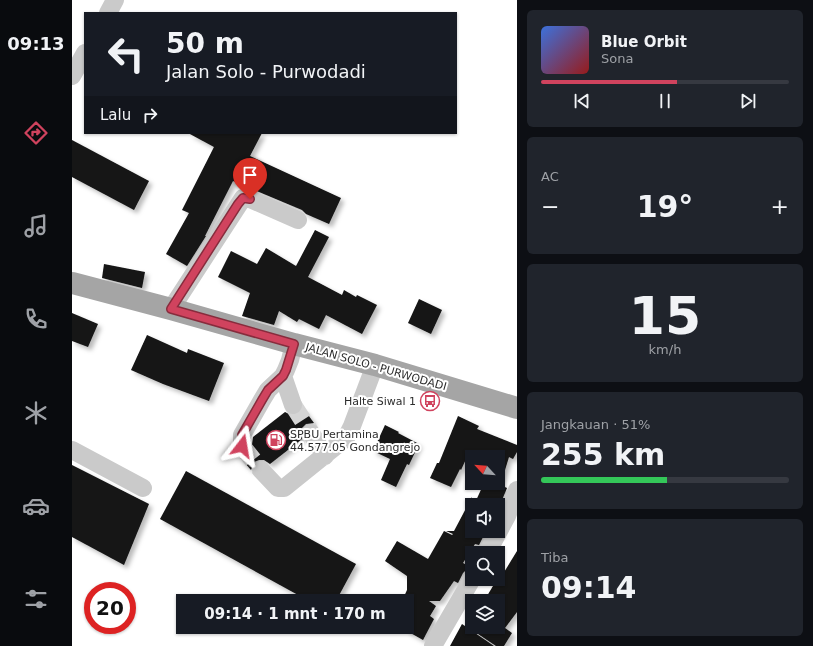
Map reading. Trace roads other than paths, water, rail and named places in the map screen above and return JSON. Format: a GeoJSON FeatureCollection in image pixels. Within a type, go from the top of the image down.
{"type":"FeatureCollection","features":[{"type":"Feature","properties":{"kind":"main road","name":"JALAN SOLO - PURWODADI"},"geometry":{"type":"LineString","coordinates":[[72,283],[375,365],[517,408]]}},
{"type":"Feature","properties":{"kind":"street"},"geometry":{"type":"LineString","coordinates":[[109,12],[115,0]]}},
{"type":"Feature","properties":{"kind":"street"},"geometry":{"type":"LineString","coordinates":[[72,76],[84,55]]}},
{"type":"Feature","properties":{"kind":"street"},"geometry":{"type":"LineString","coordinates":[[171,309],[243,198],[250,199],[298,220]]}},
{"type":"Feature","properties":{"kind":"street"},"geometry":{"type":"LineString","coordinates":[[242,446],[242,435],[268,390],[283,376],[290,360],[294,344]]}},
{"type":"Feature","properties":{"kind":"street"},"geometry":{"type":"LineString","coordinates":[[261,470],[278,488],[284,488],[346,438],[375,365]]}},
{"type":"Feature","properties":{"kind":"street"},"geometry":{"type":"LineString","coordinates":[[283,376],[293,405]]}},
{"type":"Feature","properties":{"kind":"street"},"geometry":{"type":"LineString","coordinates":[[310,433],[325,456]]}},
{"type":"Feature","properties":{"kind":"street"},"geometry":{"type":"LineString","coordinates":[[72,450],[143,488]]}},
{"type":"Feature","properties":{"kind":"street"},"geometry":{"type":"LineString","coordinates":[[491,546],[507,516],[517,490]]}},
{"type":"Feature","properties":{"kind":"street"},"geometry":{"type":"LineString","coordinates":[[433,646],[468,586]]}},
{"type":"Feature","properties":{"kind":"tunnel"},"geometry":{"type":"LineString","coordinates":[[293,405],[311,433]]}},
{"type":"Feature","properties":{"kind":"tunnel"},"geometry":{"type":"LineString","coordinates":[[242,446],[261,470]]}},
{"type":"Feature","properties":{"kind":"place","name":"Halte Siwal 1"},"geometry":{"type":"Point","coordinates":[430,401]}},
{"type":"Feature","properties":{"kind":"place","name":"SPBU Pertamina 44.577.05 Gondangrejo"},"geometry":{"type":"Point","coordinates":[276,440]}}]}
